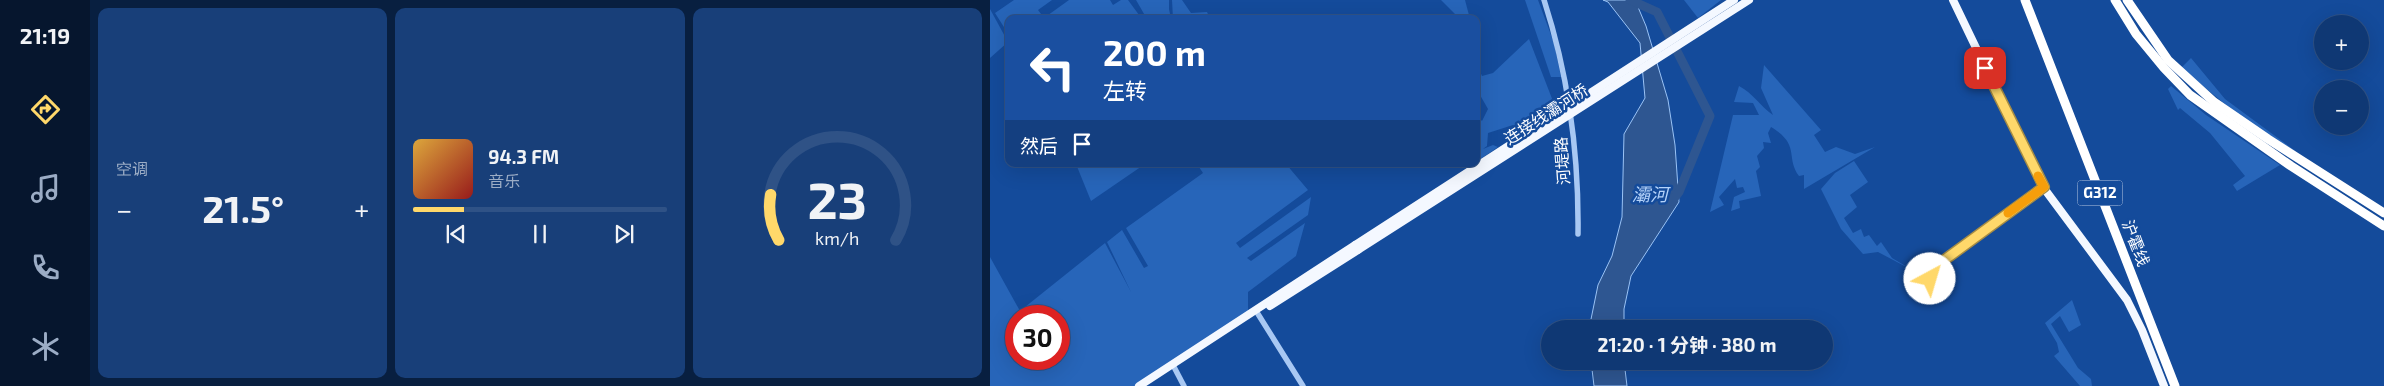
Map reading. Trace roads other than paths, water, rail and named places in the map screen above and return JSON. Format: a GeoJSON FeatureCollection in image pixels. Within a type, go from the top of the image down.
{"type":"FeatureCollection","features":[{"type":"Feature","properties":{"kind":"highway","name":"沪霍线"},"geometry":{"type":"LineString","coordinates":[[2025,0],[2175,386]]}},
{"type":"Feature","properties":{"kind":"highway"},"geometry":{"type":"LineString","coordinates":[[2115,0],[2136,34],[2164,68],[2190,95],[2291,166],[2384,226]]}},
{"type":"Feature","properties":{"kind":"highway"},"geometry":{"type":"LineString","coordinates":[[2127,0],[2168,60],[2214,102],[2384,213]]}},
{"type":"Feature","properties":{"kind":"main road","name":"连接线灞河桥"},"geometry":{"type":"LineString","coordinates":[[1480,167],[1734,0]]}},
{"type":"Feature","properties":{"kind":"main road","name":"连接线灞河桥"},"geometry":{"type":"LineString","coordinates":[[1356,248],[1749,0]]}},
{"type":"Feature","properties":{"kind":"main road"},"geometry":{"type":"LineString","coordinates":[[1953,0],[2044,187],[2127,300],[2142,330],[2164,386]]}},
{"type":"Feature","properties":{"kind":"main road","name":"连接线灞河桥"},"geometry":{"type":"LineString","coordinates":[[1356,248],[1479,167]]}},
{"type":"Feature","properties":{"kind":"main road"},"geometry":{"type":"LineString","coordinates":[[1146,386],[1356,248]]}},
{"type":"Feature","properties":{"kind":"main road"},"geometry":{"type":"LineString","coordinates":[[1139,386],[1356,248]]}},
{"type":"Feature","properties":{"kind":"street","name":"河堤路"},"geometry":{"type":"LineString","coordinates":[[1544,0],[1557,46],[1573,118],[1578,198],[1578,234]]}},
{"type":"Feature","properties":{"kind":"street"},"geometry":{"type":"LineString","coordinates":[[1927,288],[1932,269],[2044,187]]}},
{"type":"Feature","properties":{"kind":"street"},"geometry":{"type":"LineString","coordinates":[[1258,314],[1303,386]]}},
{"type":"Feature","properties":{"kind":"street"},"geometry":{"type":"LineString","coordinates":[[1174,368],[1184,386]]}},
{"type":"Feature","properties":{"kind":"water","name":"灞河"},"geometry":{"type":"Polygon","coordinates":[[[1603,0],[1635,0],[1646,26],[1668,100],[1675,145],[1679,202],[1631,276],[1624,309],[1624,320],[1591,320],[1598,285],[1612,256],[1622,217],[1624,134],[1645,98],[1640,43],[1608,2],[1603,0]]]}},
{"type":"Feature","properties":{"kind":"water"},"geometry":{"type":"Polygon","coordinates":[[[1592,370],[1625,370],[1627,386],[1594,386],[1592,370]]]}},
{"type":"Feature","properties":{"kind":"waterway","name":"灞河"},"geometry":{"type":"LineString","coordinates":[[1630,0],[1657,12],[1710,116],[1679,192],[1672,201]]}}]}
